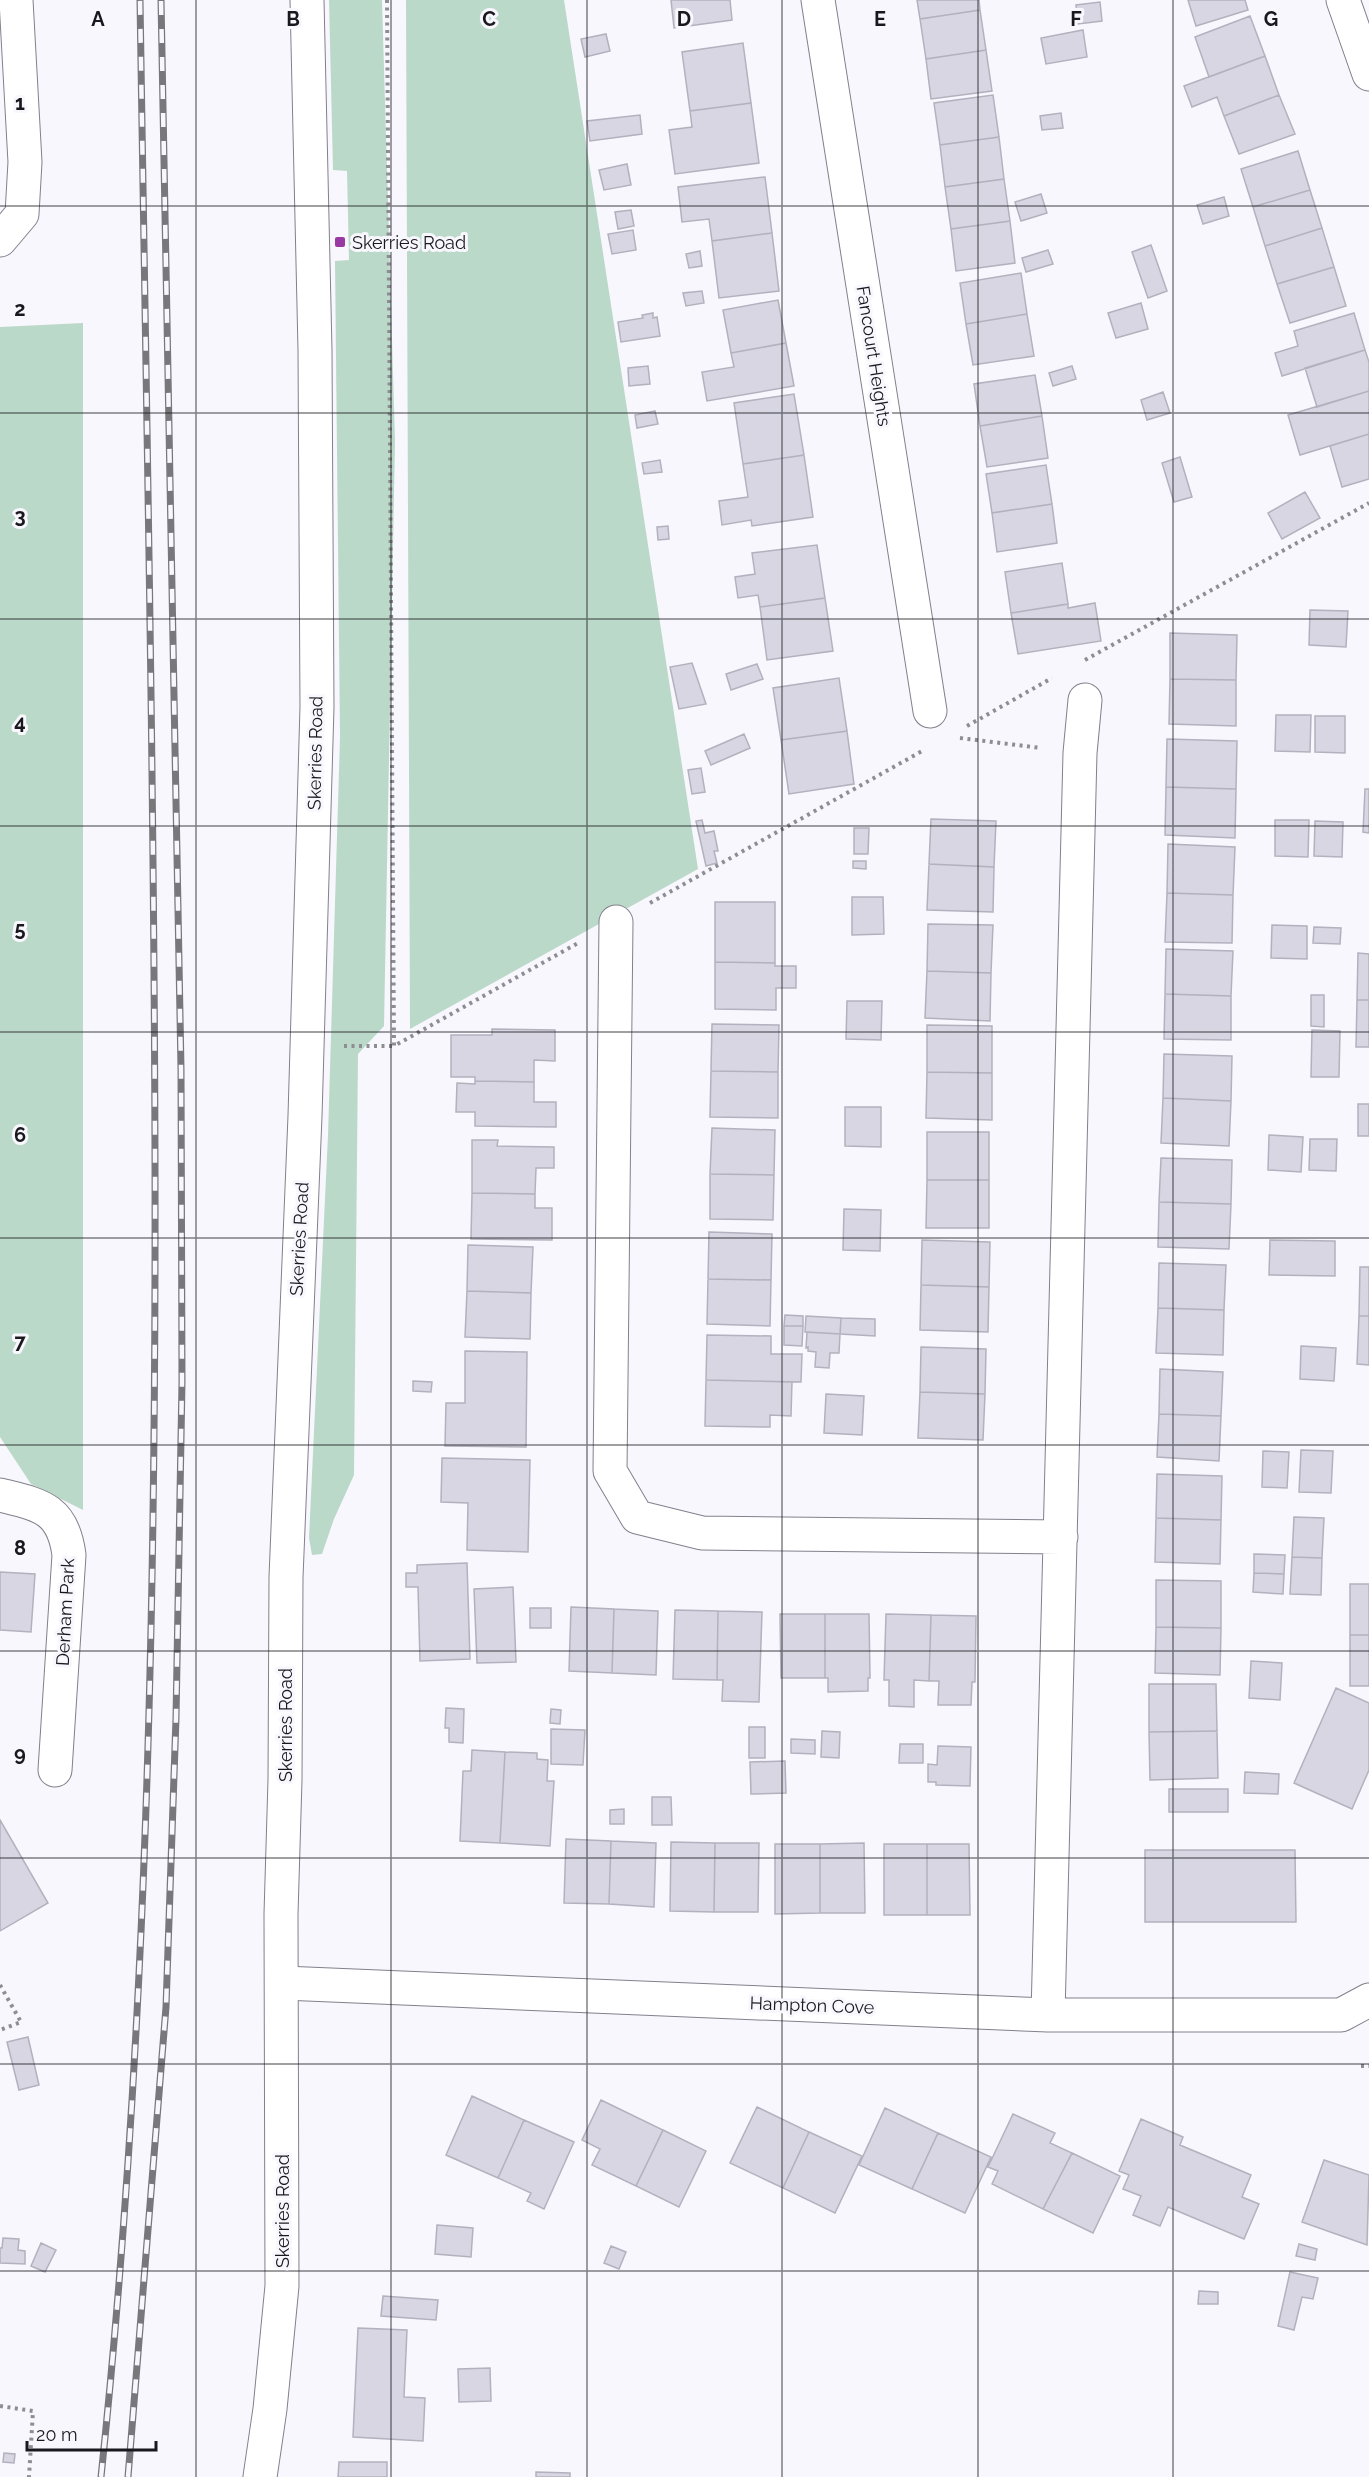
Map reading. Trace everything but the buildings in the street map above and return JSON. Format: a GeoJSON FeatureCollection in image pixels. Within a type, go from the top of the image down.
{"type":"FeatureCollection","features":[{"type":"Feature","properties":{"kind":"street"},"geometry":{"type":"LineString","coordinates":[[0,240],[22,214],[25,162],[15,0]]}},
{"type":"Feature","properties":{"kind":"street","name":"Skerries Road"},"geometry":{"type":"LineString","coordinates":[[260,2477],[270,2409],[282,2286],[283,1983],[281,1914],[285,1780],[286,1577],[305,1104],[317,708],[315,350],[307,0]]}},
{"type":"Feature","properties":{"kind":"street","name":"Fancourt Heights"},"geometry":{"type":"LineString","coordinates":[[818,0],[939,724]]}},
{"type":"Feature","properties":{"kind":"street"},"geometry":{"type":"LineString","coordinates":[[1343,0],[1369,74]]}},
{"type":"Feature","properties":{"kind":"street"},"geometry":{"type":"LineString","coordinates":[[1048,2015],[1080,753],[1085,700]]}},
{"type":"Feature","properties":{"kind":"street"},"geometry":{"type":"LineString","coordinates":[[616,922],[610,1471],[637,1517],[702,1533],[1061,1537]]}},
{"type":"Feature","properties":{"kind":"street","name":"Derham Park"},"geometry":{"type":"LineString","coordinates":[[0,1495],[34,1503],[48,1511],[59,1521],[67,1534],[69,1555],[55,1770]]}},
{"type":"Feature","properties":{"kind":"street","name":"Hampton Cove"},"geometry":{"type":"LineString","coordinates":[[283,1983],[1048,2015],[1355,2008]]}},
{"type":"Feature","properties":{"kind":"path"},"geometry":{"type":"LineString","coordinates":[[387,0],[394,1046],[616,922],[939,724],[1059,674]]}},
{"type":"Feature","properties":{"kind":"path"},"geometry":{"type":"LineString","coordinates":[[1080,663],[1369,503]]}},
{"type":"Feature","properties":{"kind":"path"},"geometry":{"type":"LineString","coordinates":[[939,724],[1080,753]]}},
{"type":"Feature","properties":{"kind":"path"},"geometry":{"type":"LineString","coordinates":[[0,1985],[21,2022],[0,2030]]}},
{"type":"Feature","properties":{"kind":"path"},"geometry":{"type":"LineString","coordinates":[[1361,2066],[1369,2066]]}},
{"type":"Feature","properties":{"kind":"path"},"geometry":{"type":"LineString","coordinates":[[0,2406],[33,2411],[29,2477]]}},
{"type":"Feature","properties":{"kind":"green space"},"geometry":{"type":"Polygon","coordinates":[[[329,0],[382,0],[395,441],[384,1026],[358,1054],[354,1475],[334,1519],[322,1554],[312,1555],[309,1538],[328,1135],[340,737],[335,261],[349,260],[347,171],[333,170],[329,0]]]}},
{"type":"Feature","properties":{"kind":"green space"},"geometry":{"type":"Polygon","coordinates":[[[406,0],[564,0],[698,869],[410,1029],[406,0]]]}},
{"type":"Feature","properties":{"kind":"green space"},"geometry":{"type":"Polygon","coordinates":[[[83,323],[83,1510],[31,1484],[0,1437],[0,327],[83,323]]]}},
{"type":"Feature","properties":{"kind":"railway"},"geometry":{"type":"LineString","coordinates":[[101,2477],[117,2313],[139,1983],[146,1818],[153,1488],[155,1323],[153,868],[140,0]]}},
{"type":"Feature","properties":{"kind":"railway"},"geometry":{"type":"LineString","coordinates":[[128,2477],[166,2007],[176,1718],[182,1382],[181,1069],[161,0]]}},
{"type":"Feature","properties":{"kind":"place","name":"Skerries Road"},"geometry":{"type":"Point","coordinates":[340,242]}}]}
